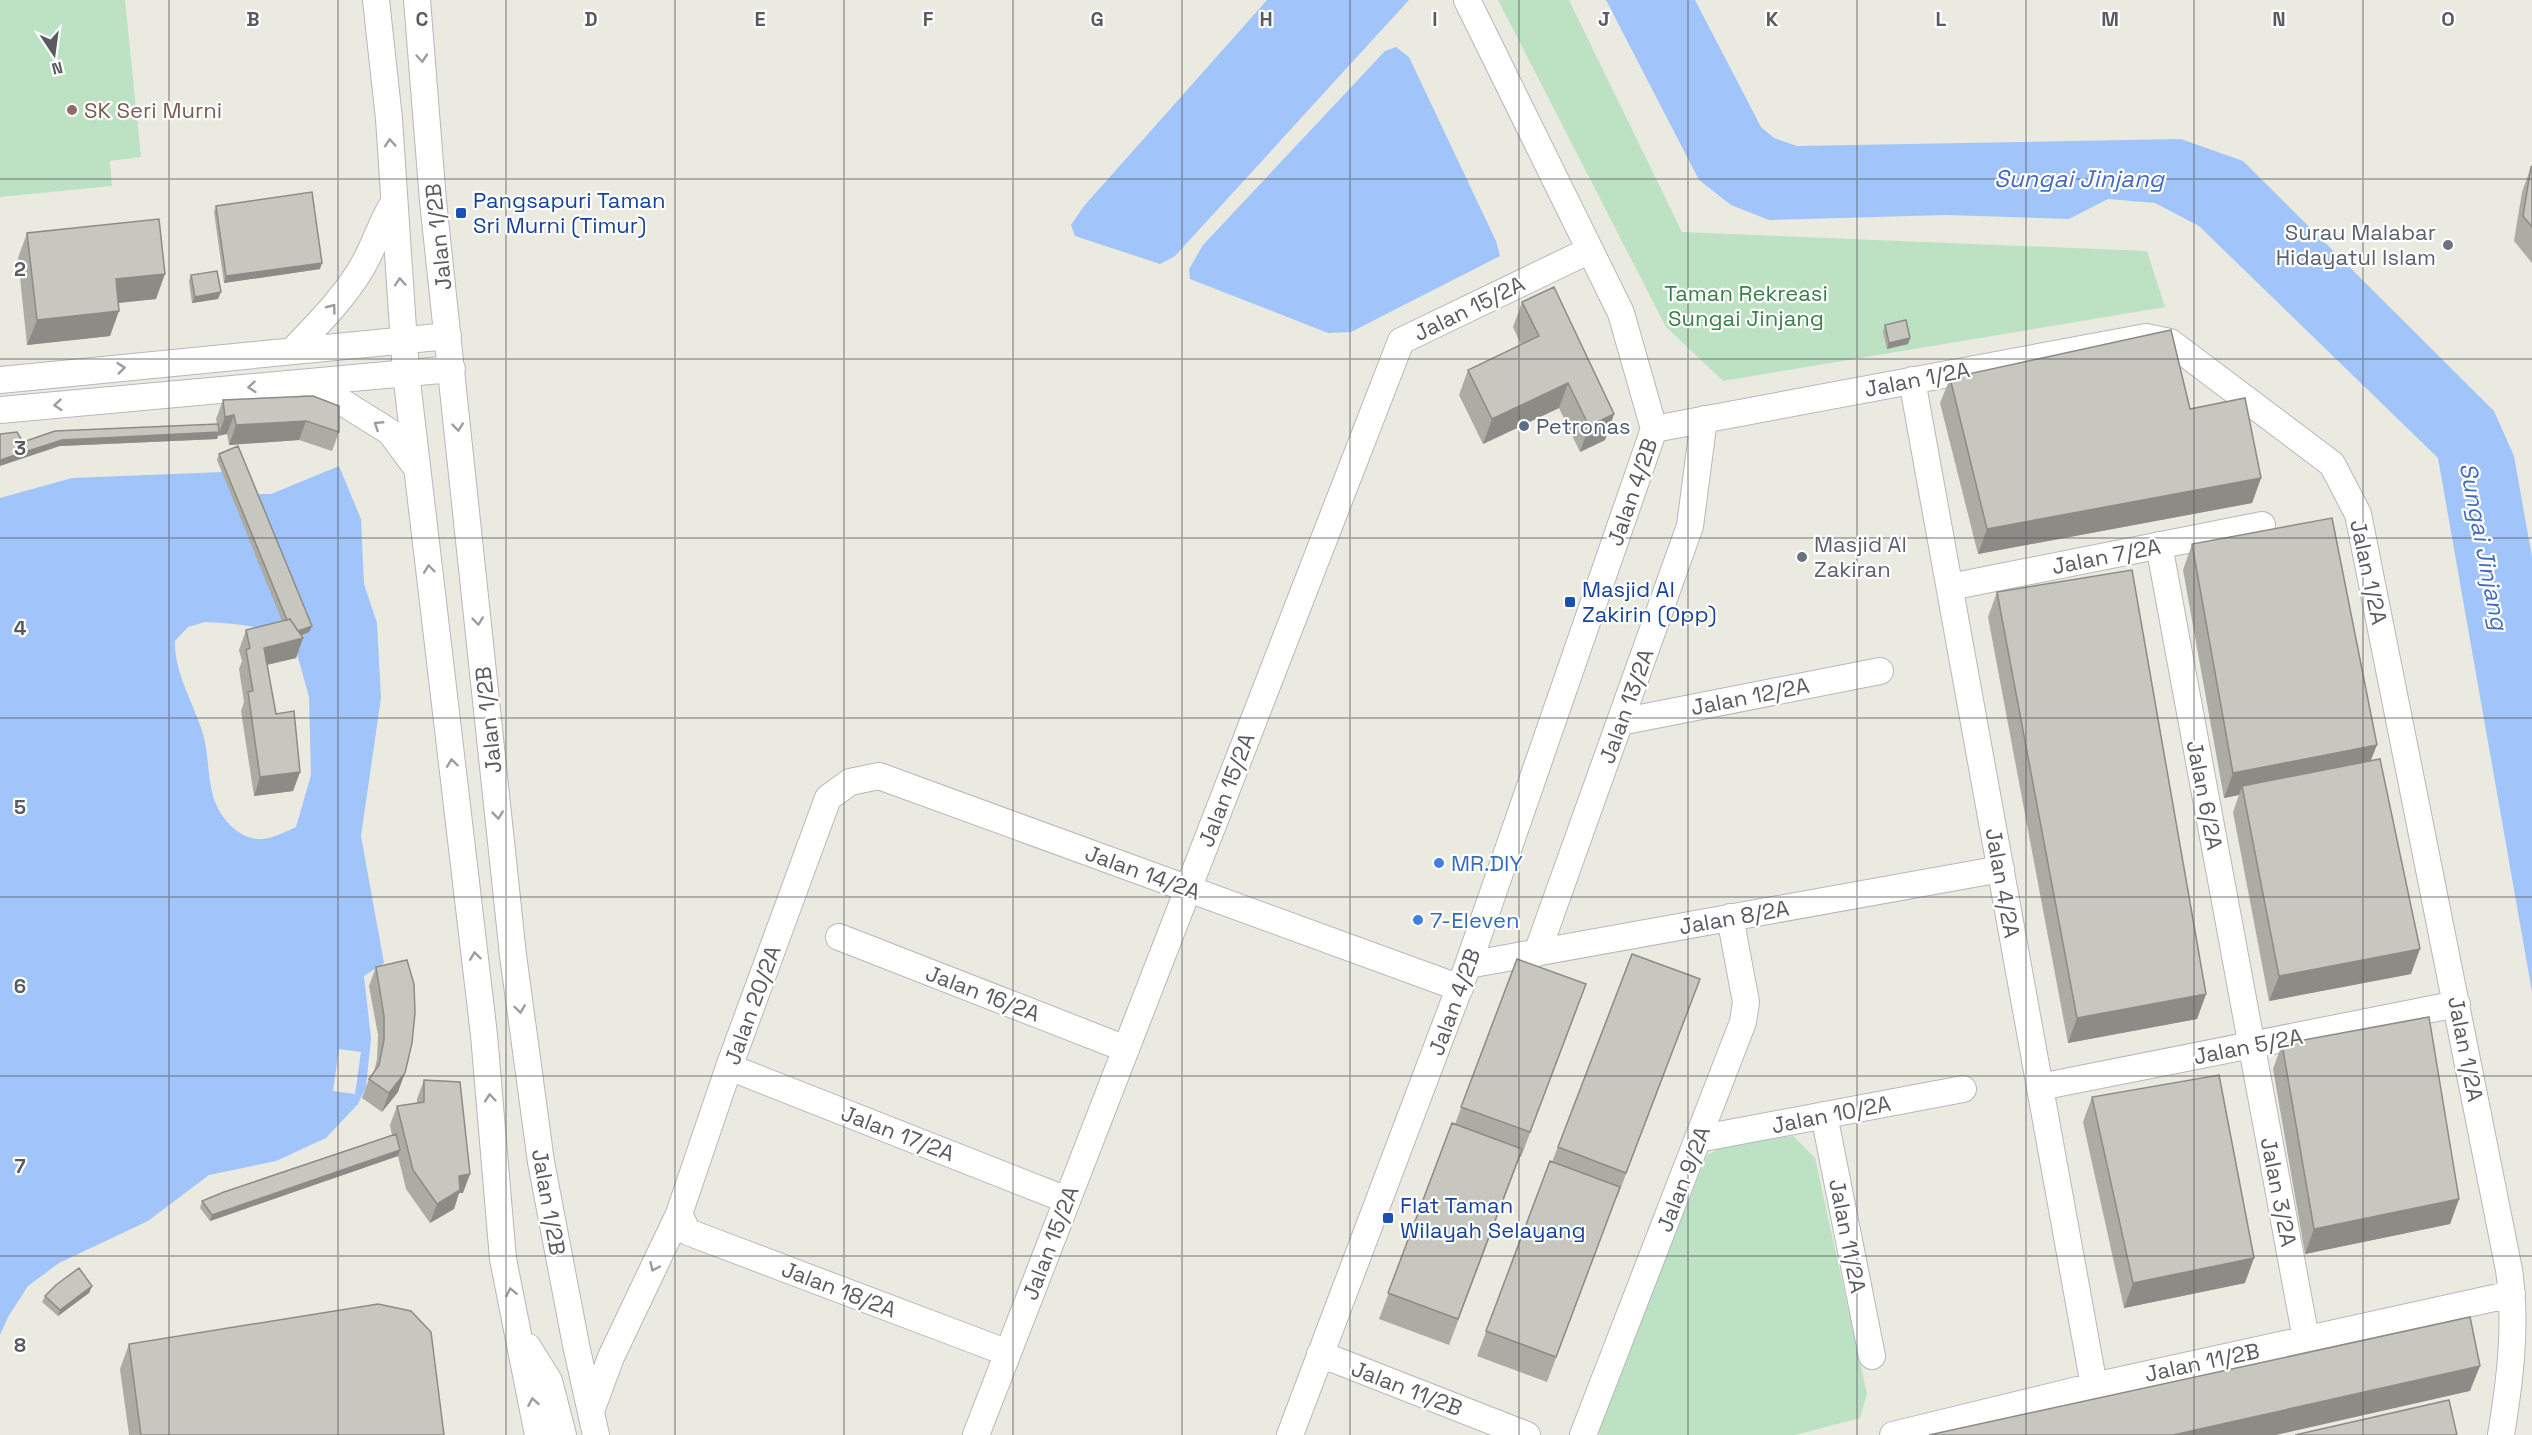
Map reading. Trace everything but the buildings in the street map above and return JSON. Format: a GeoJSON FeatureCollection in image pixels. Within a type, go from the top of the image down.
{"type":"FeatureCollection","features":[{"type":"Feature","properties":{"kind":"street","name":"Jalan 1/2B"},"geometry":{"type":"LineString","coordinates":[[376,0],[388,118],[406,373],[484,1035],[504,1259],[538,1435]]}},
{"type":"Feature","properties":{"kind":"street","name":"Jalan 1/2B"},"geometry":{"type":"LineString","coordinates":[[417,0],[433,201],[516,978],[541,1162],[593,1423]]}},
{"type":"Feature","properties":{"kind":"street"},"geometry":{"type":"LineString","coordinates":[[1467,0],[1621,313],[1654,429]]}},
{"type":"Feature","properties":{"kind":"street"},"geometry":{"type":"LineString","coordinates":[[292,351],[328,313],[368,258],[384,218],[394,201]]}},
{"type":"Feature","properties":{"kind":"street","name":"Jalan 15/2A"},"geometry":{"type":"LineString","coordinates":[[976,1435],[1401,341],[1590,250]]}},
{"type":"Feature","properties":{"kind":"street"},"geometry":{"type":"LineString","coordinates":[[0,380],[448,336]]}},
{"type":"Feature","properties":{"kind":"street","name":"Jalan 1/2A"},"geometry":{"type":"LineString","coordinates":[[1654,429],[2146,337],[2170,342],[2332,464],[2358,514],[2457,1004],[2512,1294],[2513,1353],[2501,1435]]}},
{"type":"Feature","properties":{"kind":"street"},"geometry":{"type":"LineString","coordinates":[[0,410],[452,369]]}},
{"type":"Feature","properties":{"kind":"street","name":"Jalan 4/2A"},"geometry":{"type":"LineString","coordinates":[[1912,380],[2094,1386]]}},
{"type":"Feature","properties":{"kind":"street"},"geometry":{"type":"LineString","coordinates":[[310,382],[390,432],[417,468]]}},
{"type":"Feature","properties":{"kind":"street","name":"Jalan 13/2A"},"geometry":{"type":"LineString","coordinates":[[1537,953],[1690,526],[1704,419]]}},
{"type":"Feature","properties":{"kind":"street","name":"Jalan 4/2B"},"geometry":{"type":"LineString","coordinates":[[1290,1435],[1464,976],[1654,429]]}},
{"type":"Feature","properties":{"kind":"street","name":"Jalan 7/2A"},"geometry":{"type":"LineString","coordinates":[[1950,587],[2262,525]]}},
{"type":"Feature","properties":{"kind":"street","name":"Jalan 6/2A"},"geometry":{"type":"LineString","coordinates":[[2159,545],[2252,1045]]}},
{"type":"Feature","properties":{"kind":"street","name":"Jalan 12/2A"},"geometry":{"type":"LineString","coordinates":[[1620,722],[1880,671]]}},
{"type":"Feature","properties":{"kind":"street","name":"Jalan 14/2A"},"geometry":{"type":"LineString","coordinates":[[828,798],[850,782],[879,776],[1188,889],[1464,976]]}},
{"type":"Feature","properties":{"kind":"street","name":"Jalan 20/2A"},"geometry":{"type":"LineString","coordinates":[[593,1423],[611,1356],[679,1214],[729,1067],[828,798]]}},
{"type":"Feature","properties":{"kind":"street","name":"Jalan 8/2A"},"geometry":{"type":"LineString","coordinates":[[1464,976],[1537,953],[2001,869]]}},
{"type":"Feature","properties":{"kind":"street","name":"Jalan 9/2A"},"geometry":{"type":"LineString","coordinates":[[1583,1435],[1743,1022],[1746,1002],[1730,917]]}},
{"type":"Feature","properties":{"kind":"street","name":"Jalan 16/2A"},"geometry":{"type":"LineString","coordinates":[[839,937],[1126,1049]]}},
{"type":"Feature","properties":{"kind":"street","name":"Jalan 5/2A"},"geometry":{"type":"LineString","coordinates":[[2040,1088],[2457,1004]]}},
{"type":"Feature","properties":{"kind":"street","name":"Jalan 3/2A"},"geometry":{"type":"LineString","coordinates":[[2252,1045],[2306,1339]]}},
{"type":"Feature","properties":{"kind":"street","name":"Jalan 17/2A"},"geometry":{"type":"LineString","coordinates":[[729,1067],[1067,1200]]}},
{"type":"Feature","properties":{"kind":"street","name":"Jalan 10/2A"},"geometry":{"type":"LineString","coordinates":[[1698,1139],[1963,1089]]}},
{"type":"Feature","properties":{"kind":"street","name":"Jalan 11/2A"},"geometry":{"type":"LineString","coordinates":[[1824,1115],[1872,1356]]}},
{"type":"Feature","properties":{"kind":"street","name":"Jalan 18/2A"},"geometry":{"type":"LineString","coordinates":[[679,1214],[688,1232],[1008,1353]]}},
{"type":"Feature","properties":{"kind":"street","name":"Jalan 11/2B"},"geometry":{"type":"LineString","coordinates":[[1893,1435],[2094,1386],[2512,1294]]}},
{"type":"Feature","properties":{"kind":"street"},"geometry":{"type":"LineString","coordinates":[[519,1333],[549,1381],[563,1435]]}},
{"type":"Feature","properties":{"kind":"street","name":"Jalan 11/2B"},"geometry":{"type":"LineString","coordinates":[[1320,1354],[1527,1435]]}},
{"type":"Feature","properties":{"kind":"green space","name":"SK Seri Murni"},"geometry":{"type":"Polygon","coordinates":[[[0,0],[125,0],[141,157],[110,161],[112,186],[0,197],[0,0]]]}},
{"type":"Feature","properties":{"kind":"green space","name":"Taman Rekreasi Sungai Jinjang"},"geometry":{"type":"Polygon","coordinates":[[[1498,0],[1569,0],[1682,232],[2147,251],[2165,307],[1723,381],[1666,327],[1498,0]]]}},
{"type":"Feature","properties":{"kind":"green space"},"geometry":{"type":"Polygon","coordinates":[[[1793,1136],[1815,1158],[1867,1394],[1860,1418],[1795,1435],[1600,1435],[1597,1429],[1707,1155],[1724,1146],[1793,1136]]]}},
{"type":"Feature","properties":{"kind":"water"},"geometry":{"type":"Polygon","coordinates":[[[1267,0],[1409,0],[1175,256],[1160,264],[1075,236],[1071,225],[1084,206],[1267,0]]]}},
{"type":"Feature","properties":{"kind":"water","name":"Sungai Jinjang"},"geometry":{"type":"Polygon","coordinates":[[[1606,0],[1695,0],[1761,127],[1774,138],[1797,146],[2181,139],[2243,161],[2494,411],[2514,456],[2532,557],[2532,992],[2438,458],[2199,226],[2155,203],[2108,199],[2069,219],[1946,215],[1769,220],[1731,205],[1699,180],[1606,0]]]}},
{"type":"Feature","properties":{"kind":"water"},"geometry":{"type":"Polygon","coordinates":[[[1396,47],[1409,57],[1496,241],[1500,256],[1351,332],[1328,333],[1190,279],[1189,269],[1203,245],[1385,51],[1396,47]]]}},
{"type":"Feature","properties":{"kind":"water"},"geometry":{"type":"Polygon","coordinates":[[[339,466],[361,519],[364,584],[377,623],[381,698],[361,836],[384,963],[364,976],[371,1038],[366,1087],[358,1104],[326,1138],[276,1161],[209,1175],[148,1221],[59,1263],[28,1286],[8,1317],[0,1335],[0,498],[72,478],[248,471],[258,494],[271,494],[339,466]],[[205,622],[188,627],[175,641],[181,677],[204,737],[212,792],[223,817],[236,830],[253,838],[271,837],[296,827],[311,775],[309,697],[294,643],[262,629],[205,622]]]}},
{"type":"Feature","properties":{"kind":"pier"},"geometry":{"type":"Polygon","coordinates":[[[339,1049],[361,1052],[355,1094],[333,1091],[339,1049]]]}},
{"type":"Feature","properties":{"kind":"place","name":"SK Seri Murni"},"geometry":{"type":"Point","coordinates":[72,110]}},
{"type":"Feature","properties":{"kind":"place","name":"Pangsapuri Taman Sri Murni (Timur)"},"geometry":{"type":"Point","coordinates":[461,213]}},
{"type":"Feature","properties":{"kind":"place","name":"Surau Malabar Hidayatul Islam"},"geometry":{"type":"Point","coordinates":[2448,245]}},
{"type":"Feature","properties":{"kind":"place","name":"Petronas"},"geometry":{"type":"Point","coordinates":[1524,426]}},
{"type":"Feature","properties":{"kind":"place","name":"Masjid Al Zakiran"},"geometry":{"type":"Point","coordinates":[1802,557]}},
{"type":"Feature","properties":{"kind":"place","name":"Masjid Al Zakirin (Opp)"},"geometry":{"type":"Point","coordinates":[1570,602]}},
{"type":"Feature","properties":{"kind":"place","name":"MR.DIY"},"geometry":{"type":"Point","coordinates":[1439,863]}},
{"type":"Feature","properties":{"kind":"place","name":"7-Eleven"},"geometry":{"type":"Point","coordinates":[1418,920]}},
{"type":"Feature","properties":{"kind":"place","name":"Flat Taman Wilayah Selayang"},"geometry":{"type":"Point","coordinates":[1388,1218]}}]}
